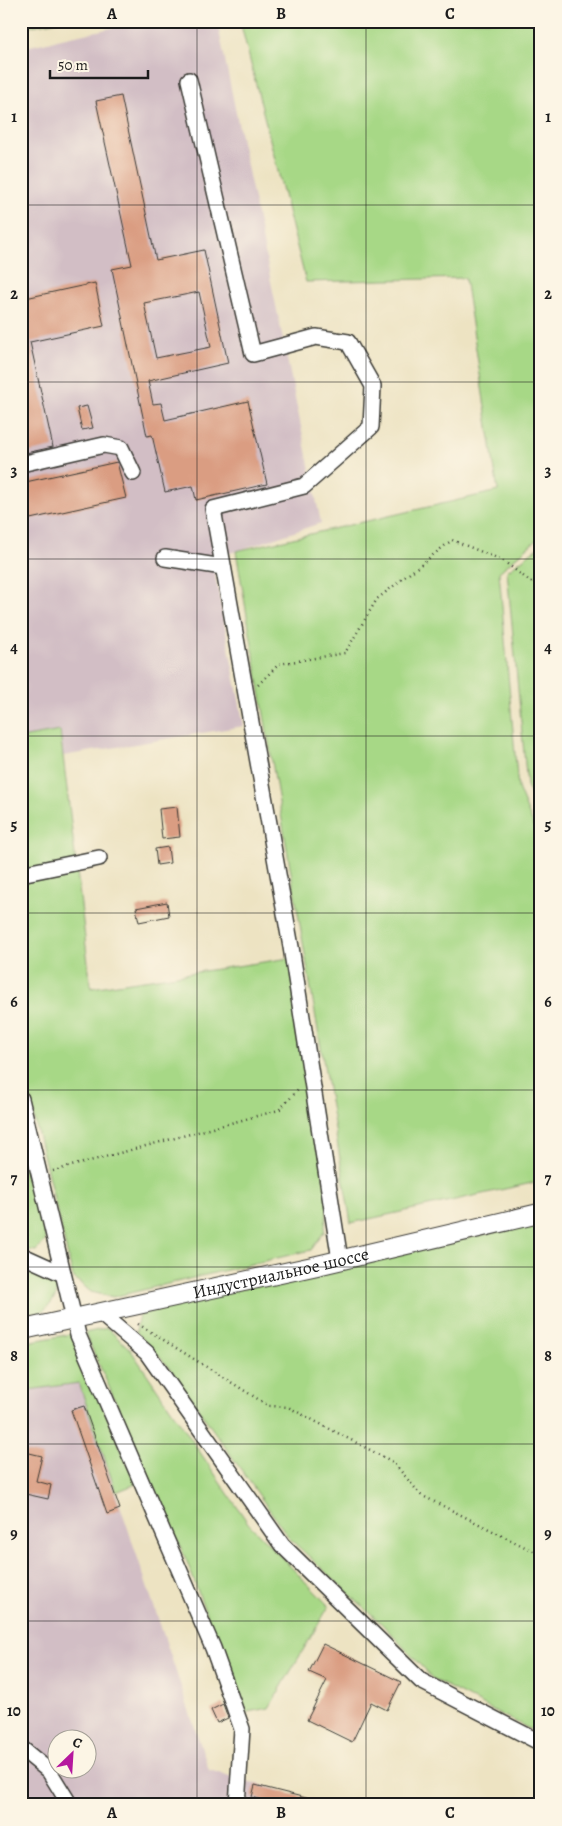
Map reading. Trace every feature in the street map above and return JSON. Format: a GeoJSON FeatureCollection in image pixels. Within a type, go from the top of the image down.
{"type":"FeatureCollection","features":[{"type":"Feature","properties":{"kind":"main road","name":"Индустриальное шоссе"},"geometry":{"type":"LineString","coordinates":[[21,1330],[340,1260],[541,1213]]}},
{"type":"Feature","properties":{"kind":"street"},"geometry":{"type":"LineString","coordinates":[[189,80],[253,354],[316,337],[348,342],[373,386],[371,427],[304,486],[213,509],[291,947],[340,1260]]}},
{"type":"Feature","properties":{"kind":"street"},"geometry":{"type":"LineString","coordinates":[[21,464],[104,445],[121,448],[133,473]]}},
{"type":"Feature","properties":{"kind":"street"},"geometry":{"type":"LineString","coordinates":[[165,558],[223,568]]}},
{"type":"Feature","properties":{"kind":"street"},"geometry":{"type":"LineString","coordinates":[[21,874],[99,858]]}},
{"type":"Feature","properties":{"kind":"street"},"geometry":{"type":"LineString","coordinates":[[21,1099],[63,1274],[76,1317],[78,1335],[213,1648],[242,1728],[237,1805]]}},
{"type":"Feature","properties":{"kind":"street"},"geometry":{"type":"LineString","coordinates":[[21,1255],[63,1274]]}},
{"type":"Feature","properties":{"kind":"street"},"geometry":{"type":"LineString","coordinates":[[99,1312],[147,1353],[282,1545],[421,1681],[541,1743]]}},
{"type":"Feature","properties":{"kind":"street"},"geometry":{"type":"LineString","coordinates":[[21,1748],[49,1770],[70,1805]]}},
{"type":"Feature","properties":{"kind":"path"},"geometry":{"type":"LineString","coordinates":[[246,696],[278,664],[345,653],[376,599],[452,540],[502,560],[532,582],[541,578]]}},
{"type":"Feature","properties":{"kind":"path"},"geometry":{"type":"LineString","coordinates":[[39,1175],[279,1110],[311,1076]]}},
{"type":"Feature","properties":{"kind":"path"},"geometry":{"type":"LineString","coordinates":[[138,1324],[269,1406],[288,1407],[393,1462],[421,1496],[541,1555]]}},
{"type":"Feature","properties":{"kind":"shaded area"},"geometry":{"type":"Polygon","coordinates":[[[143,21],[217,21],[321,523],[212,559],[244,726],[63,756],[60,731],[21,738],[21,48],[143,21]]]}},
{"type":"Feature","properties":{"kind":"shaded area"},"geometry":{"type":"Polygon","coordinates":[[[79,1383],[209,1770],[330,1805],[21,1805],[21,1391],[79,1383]]]}},
{"type":"Feature","properties":{"kind":"green space"},"geometry":{"type":"Polygon","coordinates":[[[21,21],[58,21],[21,28],[21,21]]]}},
{"type":"Feature","properties":{"kind":"green space"},"geometry":{"type":"Polygon","coordinates":[[[240,21],[541,21],[541,536],[499,572],[518,788],[541,843],[541,1181],[351,1223],[236,551],[498,491],[465,278],[306,282],[240,21]]]}},
{"type":"Feature","properties":{"kind":"green space"},"geometry":{"type":"Polygon","coordinates":[[[541,545],[541,817],[527,786],[507,571],[541,545]]]}},
{"type":"Feature","properties":{"kind":"green space"},"geometry":{"type":"Polygon","coordinates":[[[60,731],[91,988],[290,958],[328,1206],[324,1232],[311,1250],[113,1297],[91,1292],[73,1277],[21,1064],[21,738],[60,731]]]}},
{"type":"Feature","properties":{"kind":"green space"},"geometry":{"type":"Polygon","coordinates":[[[21,1134],[46,1240],[36,1251],[21,1249],[21,1134]]]}},
{"type":"Feature","properties":{"kind":"green space"},"geometry":{"type":"Polygon","coordinates":[[[541,1222],[541,1735],[433,1679],[382,1624],[290,1539],[168,1366],[136,1332],[139,1315],[186,1301],[541,1222]]]}},
{"type":"Feature","properties":{"kind":"green space"},"geometry":{"type":"Polygon","coordinates":[[[21,1262],[54,1277],[59,1288],[53,1301],[45,1309],[21,1321],[21,1262]]]}},
{"type":"Feature","properties":{"kind":"green space"},"geometry":{"type":"Polygon","coordinates":[[[107,1328],[130,1349],[248,1523],[329,1606],[269,1708],[242,1713],[188,1564],[85,1333],[107,1328]]]}},
{"type":"Feature","properties":{"kind":"green space"},"geometry":{"type":"Polygon","coordinates":[[[72,1334],[136,1484],[116,1492],[79,1383],[21,1391],[21,1343],[72,1334]]]}},
{"type":"Feature","properties":{"kind":"building"},"geometry":{"type":"Polygon","coordinates":[[[121,96],[156,260],[204,250],[228,363],[148,381],[153,404],[161,403],[165,420],[248,401],[267,484],[196,500],[193,486],[165,492],[152,435],[147,436],[112,269],[132,265],[96,101],[121,96]],[[199,292],[144,303],[156,358],[211,347],[199,292]]]}},
{"type":"Feature","properties":{"kind":"building"},"geometry":{"type":"Polygon","coordinates":[[[95,283],[104,326],[30,342],[53,447],[21,454],[21,299],[95,283]]]}},
{"type":"Feature","properties":{"kind":"building"},"geometry":{"type":"Polygon","coordinates":[[[87,406],[93,428],[82,430],[77,408],[87,406]]]}},
{"type":"Feature","properties":{"kind":"building"},"geometry":{"type":"Polygon","coordinates":[[[117,462],[126,498],[21,521],[21,483],[117,462]]]}},
{"type":"Feature","properties":{"kind":"building"},"geometry":{"type":"Polygon","coordinates":[[[177,807],[180,837],[162,839],[159,809],[177,807]]]}},
{"type":"Feature","properties":{"kind":"building"},"geometry":{"type":"Polygon","coordinates":[[[168,847],[170,863],[157,865],[155,849],[168,847]]]}},
{"type":"Feature","properties":{"kind":"building"},"geometry":{"type":"Polygon","coordinates":[[[167,902],[169,916],[139,922],[136,908],[167,902]]]}},
{"type":"Feature","properties":{"kind":"building"},"geometry":{"type":"Polygon","coordinates":[[[84,1406],[120,1509],[107,1514],[71,1410],[84,1406]]]}},
{"type":"Feature","properties":{"kind":"building"},"geometry":{"type":"Polygon","coordinates":[[[21,1451],[42,1456],[36,1481],[51,1485],[48,1499],[21,1493],[21,1451]]]}},
{"type":"Feature","properties":{"kind":"building"},"geometry":{"type":"Polygon","coordinates":[[[323,1644],[401,1682],[387,1710],[371,1702],[352,1742],[307,1720],[327,1680],[309,1672],[323,1644]]]}},
{"type":"Feature","properties":{"kind":"building"},"geometry":{"type":"Polygon","coordinates":[[[223,1704],[228,1718],[217,1723],[211,1710],[223,1704]]]}},
{"type":"Feature","properties":{"kind":"building"},"geometry":{"type":"Polygon","coordinates":[[[255,1785],[318,1801],[318,1805],[280,1805],[252,1797],[255,1785]]]}}]}
